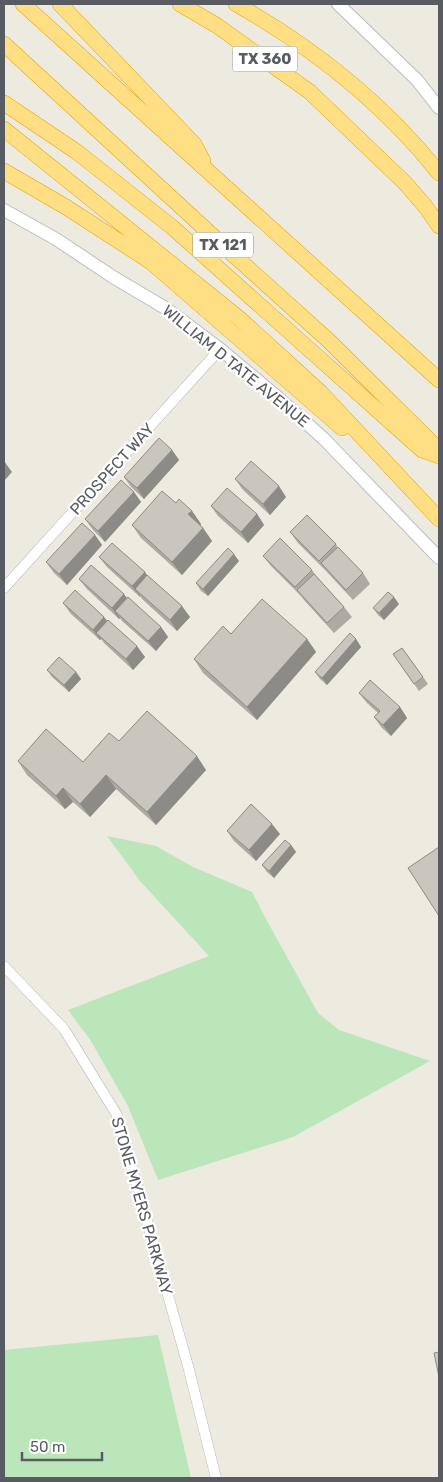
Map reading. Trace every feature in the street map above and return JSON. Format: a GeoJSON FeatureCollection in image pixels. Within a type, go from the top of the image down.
{"type":"FeatureCollection","features":[{"type":"Feature","properties":{"kind":"highway","name":"TX 121"},"geometry":{"type":"LineString","coordinates":[[23,4],[439,380]]}},
{"type":"Feature","properties":{"kind":"highway"},"geometry":{"type":"LineString","coordinates":[[60,4],[194,144],[208,171]]}},
{"type":"Feature","properties":{"kind":"highway","name":"TX 360"},"geometry":{"type":"LineString","coordinates":[[180,4],[216,25],[310,92],[405,183],[439,226]]}},
{"type":"Feature","properties":{"kind":"highway"},"geometry":{"type":"LineString","coordinates":[[236,4],[289,37],[362,93],[392,122],[439,173]]}},
{"type":"Feature","properties":{"kind":"highway","name":"TX 121"},"geometry":{"type":"LineString","coordinates":[[4,44],[329,341],[439,450]]}},
{"type":"Feature","properties":{"kind":"highway"},"geometry":{"type":"LineString","coordinates":[[4,103],[77,152],[172,227],[422,450],[439,456]]}},
{"type":"Feature","properties":{"kind":"highway"},"geometry":{"type":"LineString","coordinates":[[7,131],[240,319],[320,392],[439,520]]}},
{"type":"Feature","properties":{"kind":"highway"},"geometry":{"type":"LineString","coordinates":[[4,171],[66,207],[151,262],[356,440],[367,444]]}},
{"type":"Feature","properties":{"kind":"main road"},"geometry":{"type":"LineString","coordinates":[[338,4],[417,80],[439,108]]}},
{"type":"Feature","properties":{"kind":"main road","name":"WILLIAM D TATE AVENUE"},"geometry":{"type":"LineString","coordinates":[[4,210],[56,239],[113,277],[168,309],[220,349],[324,439],[439,558]]}},
{"type":"Feature","properties":{"kind":"street","name":"PROSPECT WAY"},"geometry":{"type":"LineString","coordinates":[[4,588],[220,349]]}},
{"type":"Feature","properties":{"kind":"street","name":"STONE MYERS PARKWAY"},"geometry":{"type":"LineString","coordinates":[[4,966],[64,1029],[117,1115],[188,1366],[216,1478]]}},
{"type":"Feature","properties":{"kind":"green space"},"geometry":{"type":"Polygon","coordinates":[[[107,836],[156,846],[193,867],[252,892],[318,1013],[339,1030],[430,1061],[293,1137],[158,1180],[128,1106],[91,1041],[68,1010],[209,956],[140,881],[107,836]]]}},
{"type":"Feature","properties":{"kind":"green space"},"geometry":{"type":"Polygon","coordinates":[[[158,1335],[191,1478],[4,1478],[4,1350],[158,1335]]]}},
{"type":"Feature","properties":{"kind":"building"},"geometry":{"type":"Polygon","coordinates":[[[159,438],[172,450],[137,488],[124,477],[159,438]]]}},
{"type":"Feature","properties":{"kind":"building"},"geometry":{"type":"Polygon","coordinates":[[[251,461],[279,486],[263,504],[235,479],[251,461]]]}},
{"type":"Feature","properties":{"kind":"building"},"geometry":{"type":"Polygon","coordinates":[[[121,480],[134,492],[98,531],[85,519],[121,480]]]}},
{"type":"Feature","properties":{"kind":"building"},"geometry":{"type":"Polygon","coordinates":[[[227,488],[257,514],[241,532],[211,506],[227,488]]]}},
{"type":"Feature","properties":{"kind":"building"},"geometry":{"type":"Polygon","coordinates":[[[162,491],[176,503],[179,499],[192,511],[188,514],[203,528],[172,562],[132,525],[162,491]]]}},
{"type":"Feature","properties":{"kind":"building"},"geometry":{"type":"Polygon","coordinates":[[[307,515],[336,544],[319,561],[290,532],[307,515]]]}},
{"type":"Feature","properties":{"kind":"building"},"geometry":{"type":"Polygon","coordinates":[[[82,523],[95,535],[59,574],[46,562],[82,523]]]}},
{"type":"Feature","properties":{"kind":"building"},"geometry":{"type":"Polygon","coordinates":[[[280,538],[312,570],[295,587],[263,556],[280,538]]]}},
{"type":"Feature","properties":{"kind":"building"},"geometry":{"type":"Polygon","coordinates":[[[112,543],[145,572],[132,586],[99,557],[112,543]]]}},
{"type":"Feature","properties":{"kind":"building"},"geometry":{"type":"Polygon","coordinates":[[[338,547],[363,573],[346,590],[321,563],[338,547]]]}},
{"type":"Feature","properties":{"kind":"building"},"geometry":{"type":"Polygon","coordinates":[[[228,548],[234,554],[203,589],[196,583],[228,548]]]}},
{"type":"Feature","properties":{"kind":"building"},"geometry":{"type":"Polygon","coordinates":[[[91,565],[124,594],[112,608],[79,579],[91,565]]]}},
{"type":"Feature","properties":{"kind":"building"},"geometry":{"type":"Polygon","coordinates":[[[314,574],[344,607],[327,623],[297,590],[314,574]]]}},
{"type":"Feature","properties":{"kind":"building"},"geometry":{"type":"Polygon","coordinates":[[[147,575],[182,606],[170,620],[135,589],[147,575]]]}},
{"type":"Feature","properties":{"kind":"building"},"geometry":{"type":"Polygon","coordinates":[[[75,590],[104,617],[93,630],[63,603],[75,590]]]}},
{"type":"Feature","properties":{"kind":"building"},"geometry":{"type":"Polygon","coordinates":[[[388,592],[394,597],[379,613],[373,608],[388,592]]]}},
{"type":"Feature","properties":{"kind":"building"},"geometry":{"type":"Polygon","coordinates":[[[128,597],[161,627],[148,641],[115,611],[128,597]]]}},
{"type":"Feature","properties":{"kind":"building"},"geometry":{"type":"Polygon","coordinates":[[[262,599],[307,639],[247,707],[194,659],[223,626],[231,634],[262,599]]]}},
{"type":"Feature","properties":{"kind":"building"},"geometry":{"type":"Polygon","coordinates":[[[108,620],[137,646],[126,659],[96,633],[108,620]]]}},
{"type":"Feature","properties":{"kind":"building"},"geometry":{"type":"Polygon","coordinates":[[[350,633],[356,639],[322,678],[315,672],[350,633]]]}},
{"type":"Feature","properties":{"kind":"building"},"geometry":{"type":"Polygon","coordinates":[[[402,648],[423,677],[414,684],[393,654],[402,648]]]}},
{"type":"Feature","properties":{"kind":"building"},"geometry":{"type":"Polygon","coordinates":[[[59,657],[76,672],[64,685],[47,670],[59,657]]]}},
{"type":"Feature","properties":{"kind":"building"},"geometry":{"type":"Polygon","coordinates":[[[370,680],[400,707],[383,725],[374,717],[380,711],[359,693],[370,680]]]}},
{"type":"Feature","properties":{"kind":"building"},"geometry":{"type":"Polygon","coordinates":[[[147,711],[197,756],[147,812],[106,775],[80,804],[63,788],[56,796],[18,761],[46,729],[83,762],[109,733],[119,741],[147,711]]]}},
{"type":"Feature","properties":{"kind":"building"},"geometry":{"type":"Polygon","coordinates":[[[251,804],[272,824],[249,850],[227,831],[251,804]]]}},
{"type":"Feature","properties":{"kind":"building"},"geometry":{"type":"Polygon","coordinates":[[[285,840],[291,845],[269,871],[262,865],[285,840]]]}},
{"type":"Feature","properties":{"kind":"building"},"geometry":{"type":"Polygon","coordinates":[[[439,847],[439,916],[408,868],[439,847]]]}},
{"type":"Feature","properties":{"kind":"building"},"geometry":{"type":"Polygon","coordinates":[[[439,1352],[439,1377],[434,1353],[439,1352]]]}}]}
